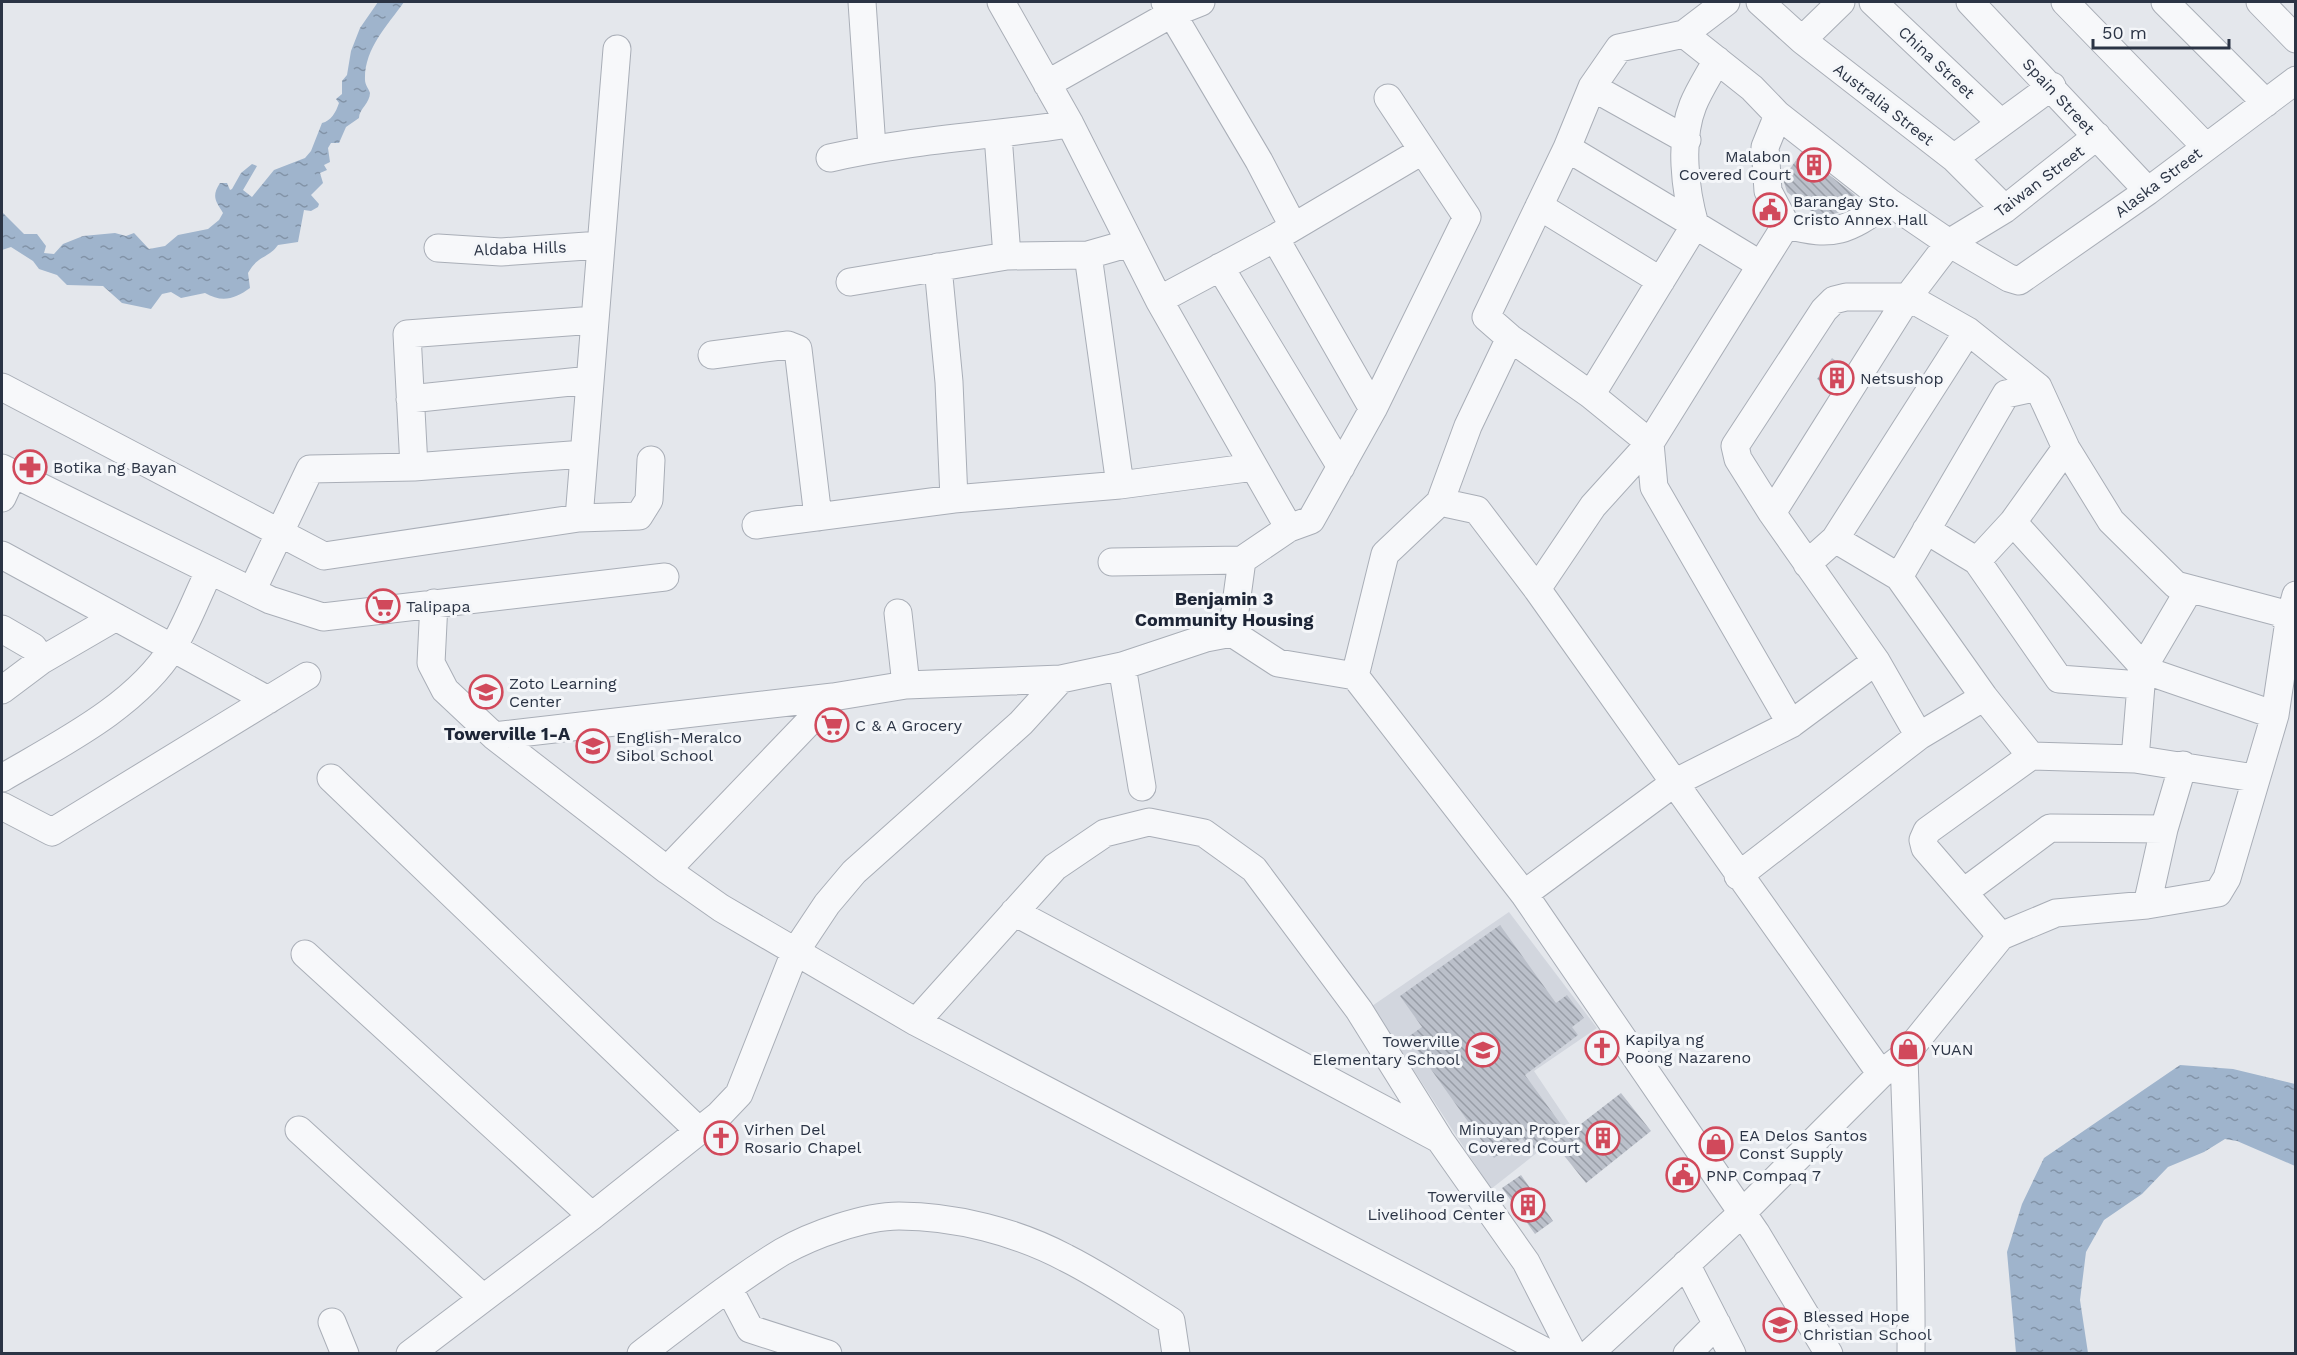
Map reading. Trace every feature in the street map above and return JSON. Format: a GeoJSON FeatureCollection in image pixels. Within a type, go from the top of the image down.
{"type":"FeatureCollection","features":[{"type":"Feature","properties":{"kind":"street"},"geometry":{"type":"LineString","coordinates":[[862,2],[872,148]]}},
{"type":"Feature","properties":{"kind":"street"},"geometry":{"type":"LineString","coordinates":[[1001,2],[1070,124],[1159,300],[1289,528]]}},
{"type":"Feature","properties":{"kind":"street"},"geometry":{"type":"LineString","coordinates":[[1047,84],[1168,8],[1201,2]]}},
{"type":"Feature","properties":{"kind":"street"},"geometry":{"type":"LineString","coordinates":[[1726,2],[1684,34],[1619,48],[1592,87],[1567,148],[1486,317],[1510,338],[1591,395],[1650,443],[1654,487],[1791,724]]}},
{"type":"Feature","properties":{"kind":"street","name":"Australia Street"},"geometry":{"type":"LineString","coordinates":[[1760,2],[1802,40],[1954,158],[2005,209]]}},
{"type":"Feature","properties":{"kind":"street"},"geometry":{"type":"LineString","coordinates":[[1802,40],[1840,2]]}},
{"type":"Feature","properties":{"kind":"street","name":"China Street"},"geometry":{"type":"LineString","coordinates":[[1873,2],[2001,123]]}},
{"type":"Feature","properties":{"kind":"street","name":"Spain Street"},"geometry":{"type":"LineString","coordinates":[[1970,2],[2052,86],[2148,191]]}},
{"type":"Feature","properties":{"kind":"street"},"geometry":{"type":"LineString","coordinates":[[2065,2],[2205,147]]}},
{"type":"Feature","properties":{"kind":"street"},"geometry":{"type":"LineString","coordinates":[[2165,2],[2266,104]]}},
{"type":"Feature","properties":{"kind":"street"},"geometry":{"type":"LineString","coordinates":[[2260,2],[2295,39]]}},
{"type":"Feature","properties":{"kind":"street"},"geometry":{"type":"LineString","coordinates":[[1168,8],[1259,161],[1284,232],[1373,409]]}},
{"type":"Feature","properties":{"kind":"street"},"geometry":{"type":"LineString","coordinates":[[1684,34],[1752,88],[1778,115],[1889,202],[1948,243],[1908,297],[1772,513]]}},
{"type":"Feature","properties":{"kind":"street"},"geometry":{"type":"LineString","coordinates":[[579,518],[616,49]]}},
{"type":"Feature","properties":{"kind":"street"},"geometry":{"type":"LineString","coordinates":[[1591,395],[1695,225],[1686,195],[1685,152],[1692,107],[1717,60]]}},
{"type":"Feature","properties":{"kind":"street","name":"Alaska Street"},"geometry":{"type":"LineString","coordinates":[[1948,243],[2008,278],[2019,281],[2148,191],[2295,80]]}},
{"type":"Feature","properties":{"kind":"street"},"geometry":{"type":"LineString","coordinates":[[1954,158],[2052,86]]}},
{"type":"Feature","properties":{"kind":"street"},"geometry":{"type":"LineString","coordinates":[[1592,87],[1687,140]]}},
{"type":"Feature","properties":{"kind":"street"},"geometry":{"type":"LineString","coordinates":[[1112,562],[1242,560],[1289,528],[1311,520],[1373,409],[1467,217],[1388,98]]}},
{"type":"Feature","properties":{"kind":"street"},"geometry":{"type":"LineString","coordinates":[[1778,115],[1765,147],[1768,191],[1786,225],[1817,233],[1845,230],[1889,202]]}},
{"type":"Feature","properties":{"kind":"street"},"geometry":{"type":"LineString","coordinates":[[830,158],[872,148],[998,135],[1070,124]]}},
{"type":"Feature","properties":{"kind":"street"},"geometry":{"type":"LineString","coordinates":[[998,135],[1007,256]]}},
{"type":"Feature","properties":{"kind":"street","name":"Taiwan Street"},"geometry":{"type":"LineString","coordinates":[[1948,243],[2005,209],[2097,136]]}},
{"type":"Feature","properties":{"kind":"street"},"geometry":{"type":"LineString","coordinates":[[1567,148],[1761,265]]}},
{"type":"Feature","properties":{"kind":"street"},"geometry":{"type":"LineString","coordinates":[[1159,300],[1284,232],[1422,152]]}},
{"type":"Feature","properties":{"kind":"street"},"geometry":{"type":"LineString","coordinates":[[1539,206],[1661,280]]}},
{"type":"Feature","properties":{"kind":"street"},"geometry":{"type":"LineString","coordinates":[[1537,589],[1593,506],[1650,443],[1786,225]]}},
{"type":"Feature","properties":{"kind":"street"},"geometry":{"type":"LineString","coordinates":[[850,282],[1007,256],[1088,255],[1130,243]]}},
{"type":"Feature","properties":{"kind":"street","name":"Aldaba Hills"},"geometry":{"type":"LineString","coordinates":[[438,248],[501,252],[601,244]]}},
{"type":"Feature","properties":{"kind":"street"},"geometry":{"type":"LineString","coordinates":[[1088,255],[1120,485]]}},
{"type":"Feature","properties":{"kind":"street"},"geometry":{"type":"LineString","coordinates":[[938,267],[948,382],[954,499]]}},
{"type":"Feature","properties":{"kind":"street"},"geometry":{"type":"LineString","coordinates":[[1220,267],[1341,467]]}},
{"type":"Feature","properties":{"kind":"street"},"geometry":{"type":"LineString","coordinates":[[1919,736],[1876,661],[1772,513],[1738,459],[1735,446],[1824,310],[1834,300],[1846,297],[1908,297],[1968,331],[2038,387],[2066,448],[2111,521],[2176,585],[2278,612],[2289,621]]}},
{"type":"Feature","properties":{"kind":"street"},"geometry":{"type":"LineString","coordinates":[[414,467],[407,334],[595,320]]}},
{"type":"Feature","properties":{"kind":"street"},"geometry":{"type":"LineString","coordinates":[[1807,564],[1835,539],[1968,331]]}},
{"type":"Feature","properties":{"kind":"street"},"geometry":{"type":"LineString","coordinates":[[1355,676],[1385,554],[1440,502],[1468,426],[1510,338]]}},
{"type":"Feature","properties":{"kind":"street"},"geometry":{"type":"LineString","coordinates":[[712,355],[788,345],[798,349],[818,517]]}},
{"type":"Feature","properties":{"kind":"street"},"geometry":{"type":"LineString","coordinates":[[410,399],[590,380]]}},
{"type":"Feature","properties":{"kind":"street"},"geometry":{"type":"LineString","coordinates":[[2,387],[324,556],[579,518],[639,516],[649,500],[651,460]]}},
{"type":"Feature","properties":{"kind":"street"},"geometry":{"type":"LineString","coordinates":[[1899,577],[2006,394],[2038,387]]}},
{"type":"Feature","properties":{"kind":"street"},"geometry":{"type":"LineString","coordinates":[[1977,561],[2013,522],[2066,448]]}},
{"type":"Feature","properties":{"kind":"street"},"geometry":{"type":"LineString","coordinates":[[252,591],[310,469],[414,467],[584,454]]}},
{"type":"Feature","properties":{"kind":"street"},"geometry":{"type":"LineString","coordinates":[[756,525],[954,499],[1120,485],[1254,466]]}},
{"type":"Feature","properties":{"kind":"street"},"geometry":{"type":"LineString","coordinates":[[2,498],[7,471],[209,572],[270,600],[323,617],[665,577]]}},
{"type":"Feature","properties":{"kind":"street"},"geometry":{"type":"LineString","coordinates":[[1440,502],[1477,510],[1537,589],[1738,876],[1881,1074]]}},
{"type":"Feature","properties":{"kind":"street"},"geometry":{"type":"LineString","coordinates":[[2013,522],[2144,678]]}},
{"type":"Feature","properties":{"kind":"street"},"geometry":{"type":"LineString","coordinates":[[1926,530],[1977,561],[2058,678],[2144,678],[2276,715]]}},
{"type":"Feature","properties":{"kind":"street"},"geometry":{"type":"LineString","coordinates":[[1835,539],[1899,577],[1984,697],[2031,756]]}},
{"type":"Feature","properties":{"kind":"street"},"geometry":{"type":"LineString","coordinates":[[2,555],[268,700]]}},
{"type":"Feature","properties":{"kind":"street"},"geometry":{"type":"LineString","coordinates":[[1232,633],[1242,560]]}},
{"type":"Feature","properties":{"kind":"street"},"geometry":{"type":"LineString","coordinates":[[2,778],[93,725],[142,683],[172,648],[209,572]]}},
{"type":"Feature","properties":{"kind":"street"},"geometry":{"type":"LineString","coordinates":[[2135,759],[2144,678],[2149,658],[2189,590]]}},
{"type":"Feature","properties":{"kind":"street"},"geometry":{"type":"LineString","coordinates":[[1589,1353],[1741,1214],[1881,1074],[1904,1056],[2001,936],[2056,913],[2147,905],[2218,893],[2227,878],[2254,778],[2276,715],[2289,621],[2295,595]]}},
{"type":"Feature","properties":{"kind":"street"},"geometry":{"type":"LineString","coordinates":[[434,603],[431,663],[445,690],[494,736],[667,870],[721,908],[916,1022],[1550,1353]]}},
{"type":"Feature","properties":{"kind":"street"},"geometry":{"type":"LineString","coordinates":[[898,613],[906,685]]}},
{"type":"Feature","properties":{"kind":"street"},"geometry":{"type":"LineString","coordinates":[[2,690],[42,660],[117,617]]}},
{"type":"Feature","properties":{"kind":"street"},"geometry":{"type":"LineString","coordinates":[[2,629],[33,647],[42,660]]}},
{"type":"Feature","properties":{"kind":"street"},"geometry":{"type":"LineString","coordinates":[[494,736],[832,697],[906,685],[1060,679],[1122,666],[1206,638],[1232,633],[1278,663],[1355,676],[1524,894],[1741,1214],[1829,1353]]}},
{"type":"Feature","properties":{"kind":"street"},"geometry":{"type":"LineString","coordinates":[[1524,894],[1674,783],[1791,724],[1876,661]]}},
{"type":"Feature","properties":{"kind":"street"},"geometry":{"type":"LineString","coordinates":[[1122,666],[1142,787]]}},
{"type":"Feature","properties":{"kind":"street"},"geometry":{"type":"LineString","coordinates":[[2,806],[52,832],[307,676]]}},
{"type":"Feature","properties":{"kind":"street"},"geometry":{"type":"LineString","coordinates":[[410,1353],[592,1216],[698,1130],[719,1116],[739,1094],[795,952],[826,904],[854,872],[1020,723],[1060,679]]}},
{"type":"Feature","properties":{"kind":"street"},"geometry":{"type":"LineString","coordinates":[[667,870],[832,697]]}},
{"type":"Feature","properties":{"kind":"street"},"geometry":{"type":"LineString","coordinates":[[1738,876],[1919,736],[1984,697]]}},
{"type":"Feature","properties":{"kind":"street"},"geometry":{"type":"LineString","coordinates":[[2001,936],[1925,848],[1923,840],[1927,831],[2031,756],[2135,759],[2254,778]]}},
{"type":"Feature","properties":{"kind":"street"},"geometry":{"type":"LineString","coordinates":[[2147,905],[2164,829],[2183,765]]}},
{"type":"Feature","properties":{"kind":"street"},"geometry":{"type":"LineString","coordinates":[[331,778],[698,1130]]}},
{"type":"Feature","properties":{"kind":"street"},"geometry":{"type":"LineString","coordinates":[[916,1022],[1055,867],[1105,833],[1149,822],[1204,833],[1254,869],[1359,1010],[1440,1140],[1526,1262],[1573,1353]]}},
{"type":"Feature","properties":{"kind":"street"},"geometry":{"type":"LineString","coordinates":[[1964,892],[2050,828],[2164,829]]}},
{"type":"Feature","properties":{"kind":"street"},"geometry":{"type":"LineString","coordinates":[[1014,912],[1440,1140]]}},
{"type":"Feature","properties":{"kind":"street"},"geometry":{"type":"LineString","coordinates":[[305,954],[592,1216]]}},
{"type":"Feature","properties":{"kind":"street"},"geometry":{"type":"LineString","coordinates":[[1904,1056],[1908,1212],[1912,1255],[1911,1353]]}},
{"type":"Feature","properties":{"kind":"street"},"geometry":{"type":"LineString","coordinates":[[299,1130],[482,1297]]}},
{"type":"Feature","properties":{"kind":"street"},"geometry":{"type":"LineString","coordinates":[[641,1353],[729,1288],[783,1252],[830,1231],[898,1216],[948,1221],[1010,1233],[1065,1257],[1172,1321],[1176,1353]]}},
{"type":"Feature","properties":{"kind":"street"},"geometry":{"type":"LineString","coordinates":[[1686,1264],[1732,1353]]}},
{"type":"Feature","properties":{"kind":"street"},"geometry":{"type":"LineString","coordinates":[[729,1288],[750,1329],[828,1353]]}},
{"type":"Feature","properties":{"kind":"street"},"geometry":{"type":"LineString","coordinates":[[332,1322],[345,1353]]}},
{"type":"Feature","properties":{"kind":"street"},"geometry":{"type":"LineString","coordinates":[[1687,1353],[1717,1324]]}},
{"type":"Feature","properties":{"kind":"shaded area","name":"Towerville Elementary School"},"geometry":{"type":"Polygon","coordinates":[[[1509,912],[1597,1028],[1534,1071],[1571,1126],[1491,1189],[1372,1006],[1509,912]]]}},
{"type":"Feature","properties":{"kind":"water"},"geometry":{"type":"Polygon","coordinates":[[[378,2],[404,2],[378,38],[368,58],[365,80],[370,93],[368,100],[359,118],[346,127],[339,143],[331,143],[328,148],[330,162],[324,165],[327,170],[320,173],[323,183],[311,195],[319,204],[311,211],[304,210],[298,242],[278,245],[271,253],[260,259],[248,273],[250,288],[244,292],[223,299],[205,293],[181,298],[171,292],[162,294],[151,309],[122,303],[103,286],[67,285],[57,275],[39,269],[33,261],[11,247],[2,250],[2,212],[24,234],[37,234],[46,246],[44,253],[54,254],[63,244],[83,236],[115,233],[126,236],[134,233],[149,249],[165,246],[178,235],[208,229],[219,220],[223,213],[215,195],[220,183],[227,183],[230,190],[241,173],[252,164],[257,166],[243,190],[252,197],[274,170],[305,158],[311,151],[322,123],[331,118],[336,110],[339,103],[336,99],[342,94],[342,81],[347,75],[351,51],[360,28],[378,2]]]}},
{"type":"Feature","properties":{"kind":"water"},"geometry":{"type":"Polygon","coordinates":[[[2180,1065],[2233,1069],[2295,1084],[2295,1166],[2237,1141],[2225,1139],[2204,1152],[2168,1167],[2142,1194],[2104,1220],[2086,1252],[2080,1300],[2088,1353],[2016,1353],[2007,1252],[2022,1204],[2044,1158],[2180,1065]]]}},
{"type":"Feature","properties":{"kind":"building","name":"Malabon Covered Court"},"geometry":{"type":"Polygon","coordinates":[[[1801,153],[1855,195],[1845,211],[1816,215],[1787,192],[1783,179],[1801,153]]]}},
{"type":"Feature","properties":{"kind":"building"},"geometry":{"type":"Polygon","coordinates":[[[1832,358],[1845,368],[1831,390],[1817,379],[1832,358]]]}},
{"type":"Feature","properties":{"kind":"building","name":"Towerville Elementary School"},"geometry":{"type":"Polygon","coordinates":[[[1500,925],[1556,1003],[1567,995],[1584,1018],[1572,1027],[1578,1035],[1525,1075],[1568,1134],[1621,1093],[1651,1131],[1586,1183],[1550,1138],[1531,1151],[1522,1138],[1494,1158],[1408,1037],[1422,1027],[1400,996],[1500,925]]]}},
{"type":"Feature","properties":{"kind":"building","name":"Towerville Livelihood Center"},"geometry":{"type":"Polygon","coordinates":[[[1521,1175],[1553,1221],[1535,1234],[1502,1188],[1521,1175]]]}},
{"type":"Feature","properties":{"kind":"place","name":"Malabon Covered Court"},"geometry":{"type":"Point","coordinates":[1814,165]}},
{"type":"Feature","properties":{"kind":"place","name":"Barangay Sto. Cristo Annex Hall"},"geometry":{"type":"Point","coordinates":[1770,210]}},
{"type":"Feature","properties":{"kind":"place","name":"Netsushop"},"geometry":{"type":"Point","coordinates":[1837,378]}},
{"type":"Feature","properties":{"kind":"place","name":"Botika ng Bayan"},"geometry":{"type":"Point","coordinates":[30,467]}},
{"type":"Feature","properties":{"kind":"place","name":"Talipapa"},"geometry":{"type":"Point","coordinates":[383,606]}},
{"type":"Feature","properties":{"kind":"place","name":"Zoto Learning Center"},"geometry":{"type":"Point","coordinates":[486,692]}},
{"type":"Feature","properties":{"kind":"place","name":"C & A Grocery"},"geometry":{"type":"Point","coordinates":[832,725]}},
{"type":"Feature","properties":{"kind":"place","name":"English-Meralco Sibol School"},"geometry":{"type":"Point","coordinates":[593,746]}},
{"type":"Feature","properties":{"kind":"place","name":"Kapilya ng Poong Nazareno"},"geometry":{"type":"Point","coordinates":[1602,1048]}},
{"type":"Feature","properties":{"kind":"place","name":"YUAN"},"geometry":{"type":"Point","coordinates":[1908,1049]}},
{"type":"Feature","properties":{"kind":"place","name":"Towerville Elementary School"},"geometry":{"type":"Point","coordinates":[1483,1050]}},
{"type":"Feature","properties":{"kind":"place","name":"Virhen Del Rosario Chapel"},"geometry":{"type":"Point","coordinates":[721,1138]}},
{"type":"Feature","properties":{"kind":"place","name":"Minuyan Proper Covered Court"},"geometry":{"type":"Point","coordinates":[1603,1138]}},
{"type":"Feature","properties":{"kind":"place","name":"EA Delos Santos Const Supply"},"geometry":{"type":"Point","coordinates":[1716,1144]}},
{"type":"Feature","properties":{"kind":"place","name":"PNP Compaq 7"},"geometry":{"type":"Point","coordinates":[1683,1175]}},
{"type":"Feature","properties":{"kind":"place","name":"Towerville Livelihood Center"},"geometry":{"type":"Point","coordinates":[1528,1205]}},
{"type":"Feature","properties":{"kind":"place","name":"Blessed Hope Christian School"},"geometry":{"type":"Point","coordinates":[1780,1325]}},
{"type":"Feature","properties":{"kind":"district","name":"Benjamin 3 Community Housing"},"geometry":{"type":"Point","coordinates":[1224,609]}},
{"type":"Feature","properties":{"kind":"district","name":"Towerville 1-A"},"geometry":{"type":"Point","coordinates":[507,734]}}]}
